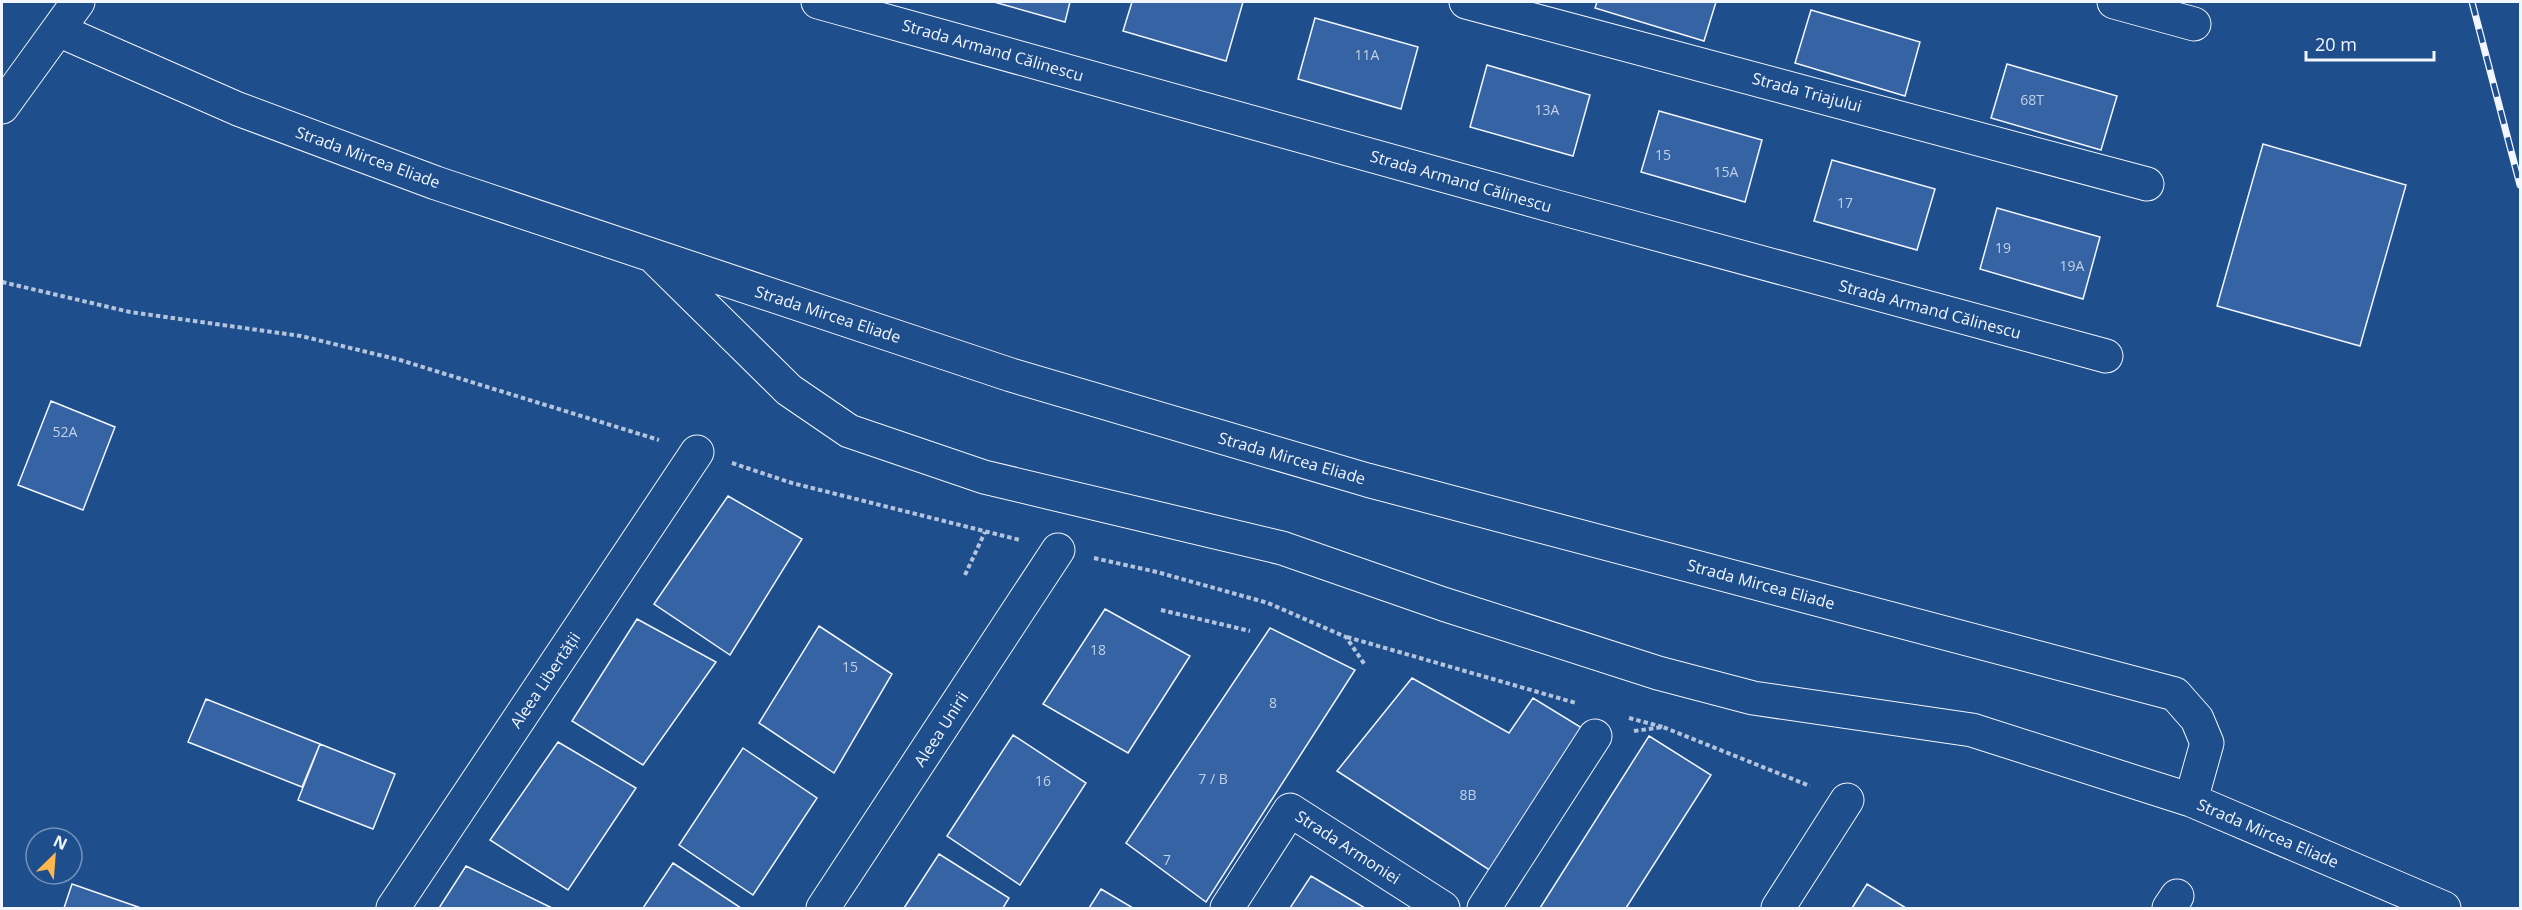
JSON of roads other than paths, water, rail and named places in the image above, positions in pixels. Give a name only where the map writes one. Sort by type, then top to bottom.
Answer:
[{"type":"street","points":[[2,107],[78,2]]},
{"type":"street","name":"Strada Armand Călinescu","points":[[818,2],[1557,207],[2106,356]]},
{"type":"street","name":"Strada Triajului","points":[[1466,2],[2147,184]]},
{"type":"street","points":[[2114,2],[2194,24]]},
{"type":"street","name":"Strada Mircea Eliade","points":[[58,30],[238,109],[436,183],[1011,375],[1367,480],[2175,694],[2197,719],[2206,743],[2191,800],[2444,909]]},
{"type":"street","points":[[650,254],[789,390],[849,431],[984,477],[1282,548],[1455,608],[1658,673],[1753,698],[1972,730],[2191,800]]},
{"type":"street","name":"Aleea Libertății","points":[[393,909],[697,452]]},
{"type":"street","name":"Aleea Unirii","points":[[823,909],[1058,550]]},
{"type":"street","points":[[1484,909],[1595,736]]},
{"type":"street","points":[[1778,909],[1847,800]]},
{"type":"street","name":"Strada Armoniei","points":[[1227,909],[1290,810],[1443,909]]},
{"type":"railway","points":[[2472,2],[2520,185]]}]
